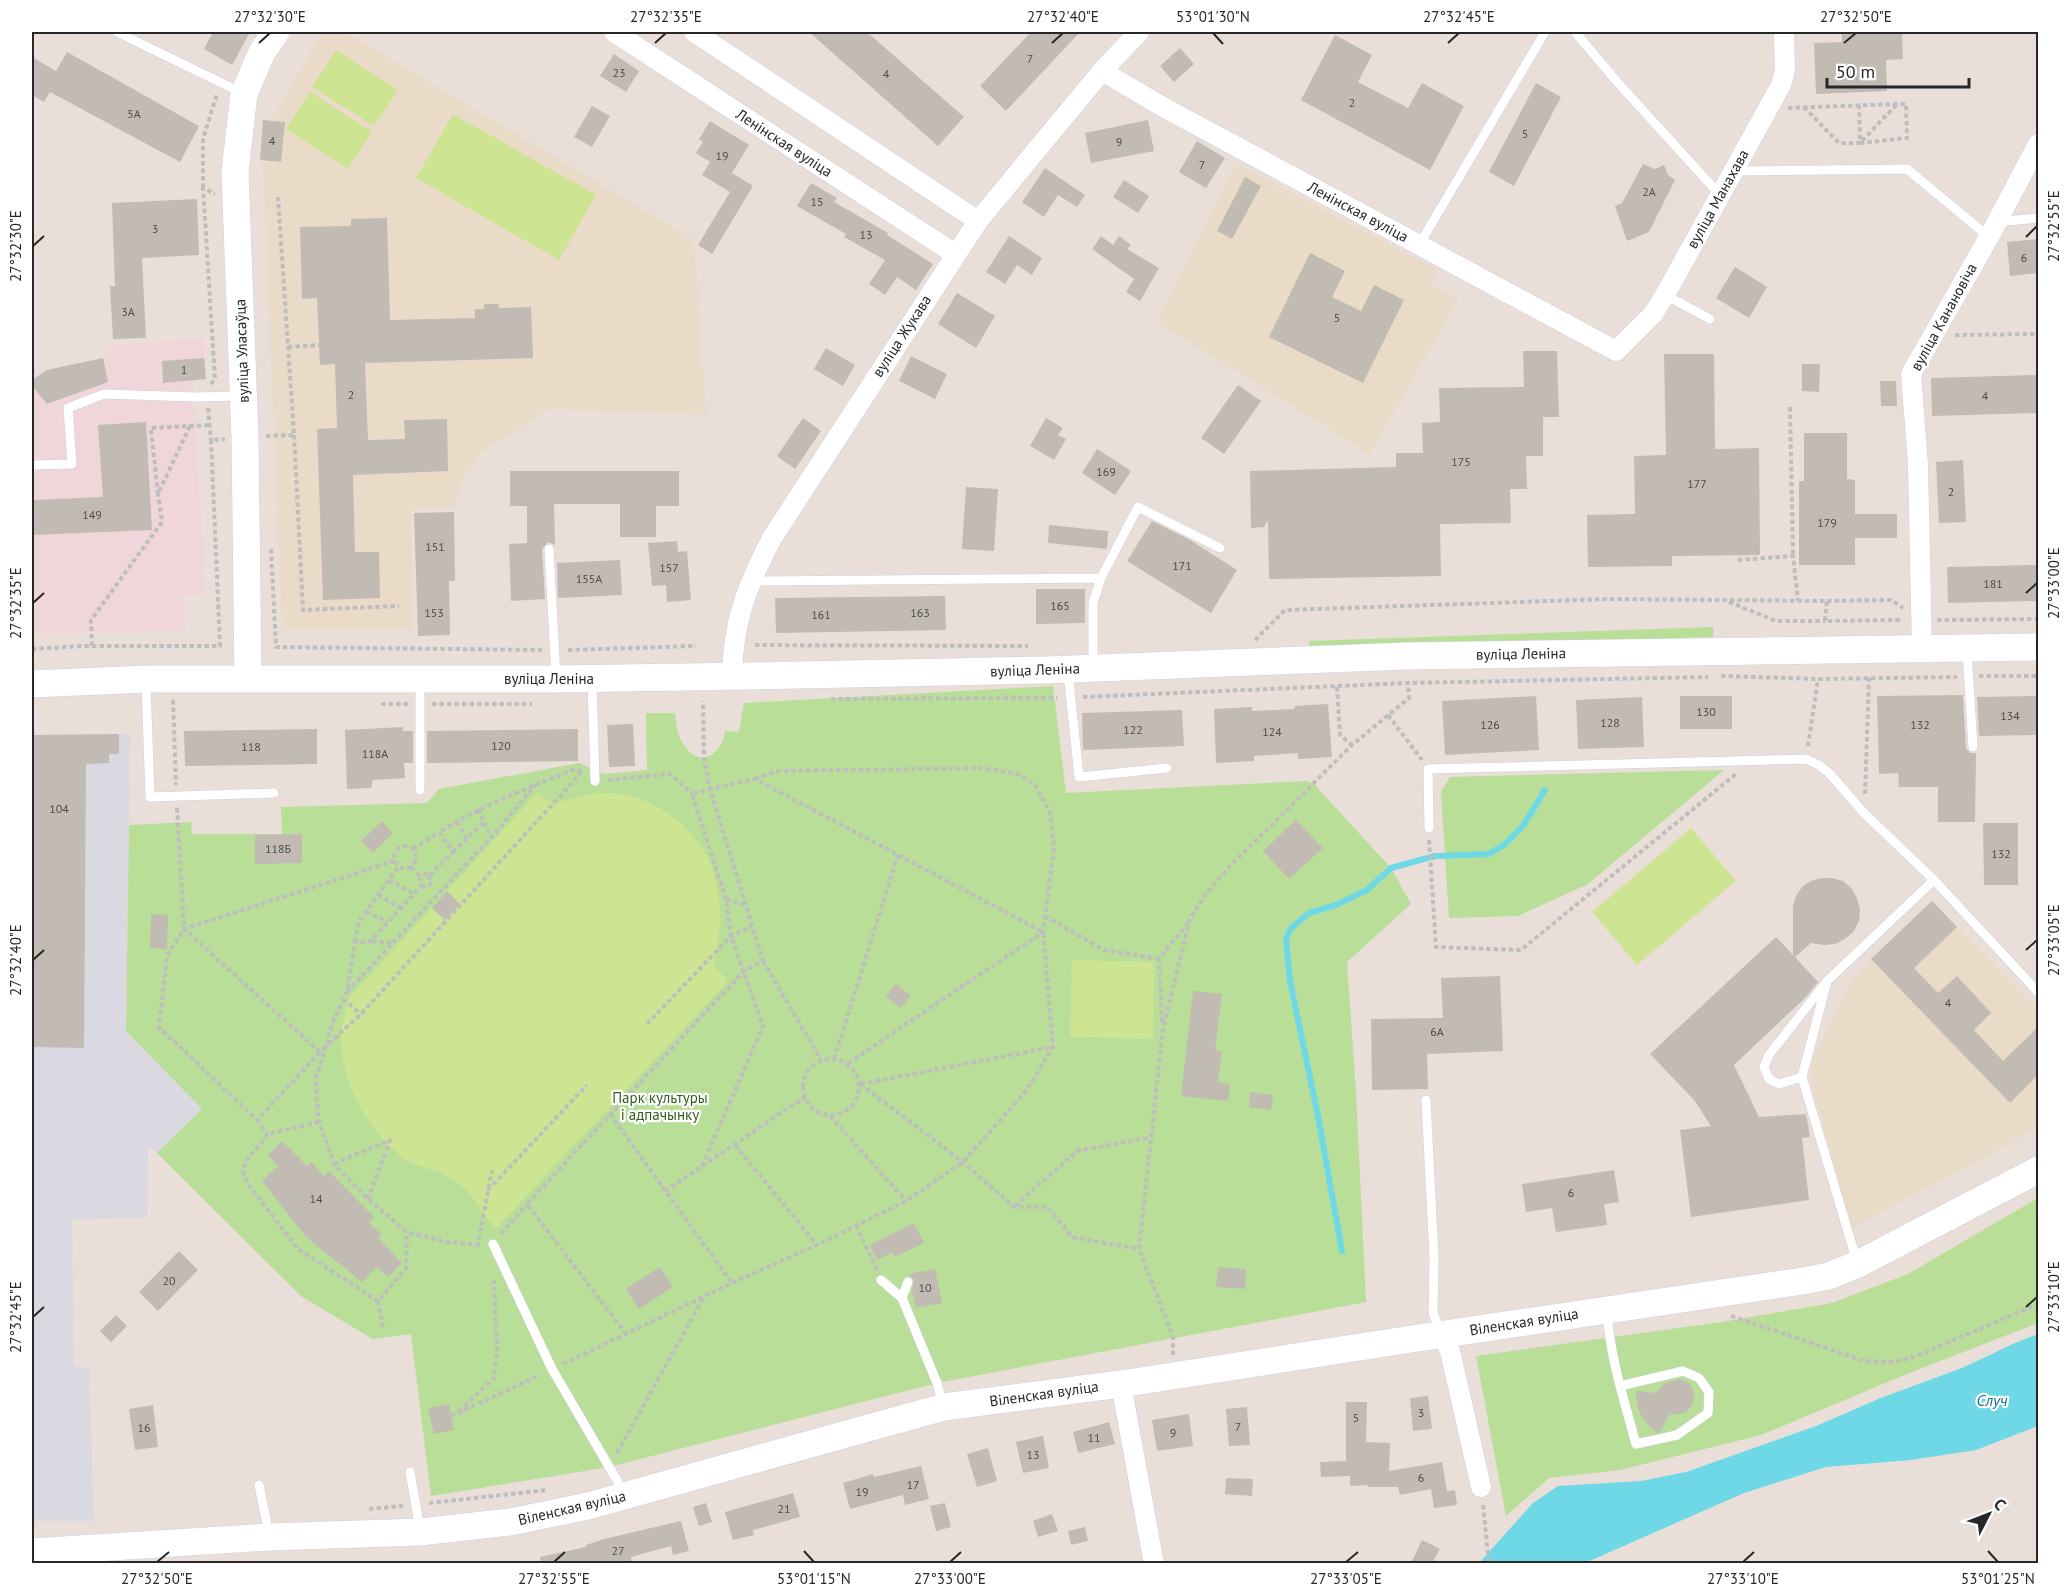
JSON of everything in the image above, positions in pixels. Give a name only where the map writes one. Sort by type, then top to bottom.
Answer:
[{"type":"main road","name":"вуліца Уласаўца","points":[[248,678],[245,437],[234,89],[276,32]]},
{"type":"main road","name":"вуліца Леніна","points":[[32,684],[146,679],[248,678],[592,679],[1081,669],[1407,656],[2038,647]]},
{"type":"main road","name":"Віленская вуліца","points":[[32,1552],[269,1537],[420,1532],[510,1522],[626,1496],[944,1407],[1121,1384],[1803,1281],[1829,1276],[1857,1264],[2038,1170]]},
{"type":"street","name":"Ленінская вуліца","points":[[614,32],[955,254]]},
{"type":"street","points":[[694,32],[978,221]]},
{"type":"street","name":"вуліца Жукава","points":[[732,676],[732,645],[750,581],[772,538],[978,221],[1102,71],[1139,32]]},
{"type":"street","name":"вуліца Манахава","points":[[1616,351],[1653,314],[1665,295],[1781,85],[1785,70],[1784,32]]},
{"type":"street","name":"Ленінская вуліца","points":[[1102,71],[1163,107],[1616,351]]},
{"type":"street","name":"вуліца Канановіча","points":[[1922,650],[1917,464],[1911,374],[1993,230],[2038,144]]},
{"type":"street","points":[[1442,1334],[1450,1351],[1480,1487]]},
{"type":"street","points":[[1121,1384],[1154,1563]]},
{"type":"lane","points":[[117,32],[234,89]]},
{"type":"lane","points":[[1419,245],[1545,32]]},
{"type":"lane","points":[[1575,32],[1720,195]]},
{"type":"lane","points":[[1733,171],[1907,169],[1993,230],[2038,218]]},
{"type":"lane","points":[[1665,295],[1710,319]]},
{"type":"lane","points":[[32,465],[72,464],[68,408],[104,394],[243,396]]},
{"type":"lane","points":[[1167,768],[1079,777],[1081,669],[1091,630],[1093,603],[1101,578],[1138,507],[1220,548]]},
{"type":"lane","points":[[549,549],[556,679]]},
{"type":"lane","points":[[750,581],[1101,578]]},
{"type":"lane","points":[[1967,649],[1973,747]]},
{"type":"lane","points":[[146,679],[150,797],[274,792]]},
{"type":"lane","points":[[420,679],[420,790]]},
{"type":"lane","points":[[592,679],[595,781]]},
{"type":"lane","points":[[1429,828],[1428,769],[1806,759],[1819,765],[1830,774],[1864,813],[1934,880],[2038,992]]},
{"type":"lane","points":[[1802,1077],[1779,1084],[1769,1079],[1764,1066],[1769,1055],[1827,981],[1934,880]]},
{"type":"lane","points":[[1827,981],[1802,1077],[1857,1264]]},
{"type":"lane","points":[[1426,1101],[1434,1257],[1433,1313],[1442,1334]]},
{"type":"lane","points":[[493,1244],[552,1369],[626,1496]]},
{"type":"lane","points":[[880,1280],[902,1298],[937,1383],[944,1407]]},
{"type":"lane","points":[[902,1298],[908,1282]]},
{"type":"lane","points":[[1607,1309],[1608,1330],[1620,1386],[1636,1444],[1677,1435],[1708,1413],[1709,1392],[1699,1378],[1683,1371],[1620,1386]]},
{"type":"lane","points":[[410,1472],[420,1532]]},
{"type":"lane","points":[[259,1485],[269,1537]]},
{"type":"path","points":[[203,188],[203,139],[215,97],[234,89]]},
{"type":"path","points":[[1770,104],[1779,108],[1804,107],[1860,105],[1906,104],[1907,138],[1839,143],[1804,107]]},
{"type":"path","points":[[1860,143],[1897,104]]},
{"type":"path","points":[[1860,105],[1860,143]]},
{"type":"path","points":[[278,197],[303,610],[399,606]]},
{"type":"path","points":[[1935,335],[2038,334]]},
{"type":"path","points":[[288,347],[319,345]]},
{"type":"path","points":[[1790,407],[1793,556],[1798,601]]},
{"type":"path","points":[[92,646],[91,620],[162,522],[151,429],[210,425]]},
{"type":"path","points":[[158,494],[190,426]]},
{"type":"path","points":[[32,648],[220,646],[211,440],[294,435]]},
{"type":"path","points":[[271,542],[276,647],[554,650],[696,646]]},
{"type":"path","points":[[1738,560],[1793,556]]},
{"type":"path","points":[[1249,646],[1285,610],[1609,599],[1890,600],[1922,620]]},
{"type":"path","points":[[1725,601],[1776,621],[2038,619]]},
{"type":"path","points":[[1825,621],[1827,601]]},
{"type":"path","points":[[756,645],[1034,646]]},
{"type":"path","points":[[1864,813],[1869,678]]},
{"type":"path","points":[[1806,759],[1818,679]]},
{"type":"path","points":[[1163,1028],[1159,959],[1206,894],[1229,867],[1352,745],[1409,698],[1408,683]]},
{"type":"path","points":[[1337,687],[1340,735],[1352,745]]},
{"type":"path","points":[[173,700],[184,929],[167,956],[159,1027],[257,1120],[267,1134]]},
{"type":"path","points":[[703,701],[704,758],[710,789],[763,961],[821,1060]]},
{"type":"path","points":[[1388,715],[1428,769]]},
{"type":"path","points":[[1429,828],[1436,947],[1521,950],[1755,759]]},
{"type":"path","points":[[451,1416],[906,1201],[963,1162],[1026,1091],[1053,1047],[1043,932],[1054,849],[1050,812],[1035,786],[1019,774],[983,768],[777,771],[755,779],[692,794]]},
{"type":"path","points":[[413,849],[478,809],[576,769],[595,781],[670,774],[692,794],[726,899],[731,936],[763,1026],[702,1166]]},
{"type":"path","points":[[257,1120],[320,1052],[361,1014],[582,773]]},
{"type":"path","points":[[755,779],[1043,932]]},
{"type":"path","points":[[346,992],[437,892],[491,837],[536,784]]},
{"type":"path","points":[[478,809],[491,837]]},
{"type":"path","points":[[457,822],[467,838]]},
{"type":"path","points":[[429,876],[484,822]]},
{"type":"path","points":[[439,832],[453,852]]},
{"type":"path","points":[[406,846],[413,849],[416,860],[411,867],[399,866],[394,861],[394,853],[399,847],[406,846]]},
{"type":"path","points":[[834,1059],[898,855]]},
{"type":"path","points":[[184,929],[394,861]]},
{"type":"path","points":[[399,866],[359,921],[346,992],[332,1024],[316,1078],[319,1122],[334,1164],[368,1199],[407,1232],[446,1242],[493,1244],[527,1204],[744,971],[763,961]]},
{"type":"path","points":[[411,867],[421,877],[422,885]]},
{"type":"path","points":[[421,877],[425,874],[429,876]]},
{"type":"path","points":[[429,876],[430,885],[437,892]]},
{"type":"path","points":[[389,880],[414,894]]},
{"type":"path","points":[[422,885],[425,887],[430,885]]},
{"type":"path","points":[[371,941],[422,885]]},
{"type":"path","points":[[378,896],[401,908]]},
{"type":"path","points":[[726,899],[745,905]]},
{"type":"path","points":[[366,912],[388,922]]},
{"type":"path","points":[[1045,916],[1104,950],[1159,959]]},
{"type":"path","points":[[1173,1357],[1173,1337],[1139,1249],[1163,1028],[1190,919]]},
{"type":"path","points":[[647,1024],[731,936],[752,927]]},
{"type":"path","points":[[184,929],[320,1052]]},
{"type":"path","points":[[847,1064],[1043,932]]},
{"type":"path","points":[[355,942],[391,943]]},
{"type":"path","points":[[343,999],[361,1014]]},
{"type":"path","points":[[860,1084],[1053,1047]]},
{"type":"path","points":[[906,1201],[830,1116],[814,1110],[805,1097],[804,1079],[814,1065],[821,1060],[834,1059],[847,1064],[853,1069],[860,1084],[963,1162],[1014,1206],[1048,1207],[1071,1237],[1139,1249]]},
{"type":"path","points":[[830,1116],[846,1112],[852,1107],[857,1100],[860,1084]]},
{"type":"path","points":[[488,1190],[587,1085]]},
{"type":"path","points":[[665,1191],[805,1097]]},
{"type":"path","points":[[610,1114],[732,1283]]},
{"type":"path","points":[[319,1122],[267,1134],[245,1162],[243,1172],[248,1184],[298,1249],[378,1301],[382,1327]]},
{"type":"path","points":[[1014,1206],[1077,1151],[1152,1137]]},
{"type":"path","points":[[334,1164],[390,1140],[368,1199]]},
{"type":"path","points":[[735,1145],[817,1245]]},
{"type":"path","points":[[478,1245],[492,1170]]},
{"type":"path","points":[[527,1204],[626,1334]]},
{"type":"path","points":[[856,1225],[880,1280]]},
{"type":"path","points":[[378,1301],[406,1268],[407,1232]]},
{"type":"path","points":[[457,1413],[494,1378],[497,1350],[494,1279]]},
{"type":"path","points":[[609,1467],[704,1297]]},
{"type":"path","points":[[1725,1314],[1864,1361],[1892,1362],[1914,1357],[2038,1304]]},
{"type":"path","points":[[1480,1487],[1489,1563]]},
{"type":"shaded area","points":[[322,32],[346,32],[694,240],[706,415],[550,409],[482,452],[465,476],[453,507],[410,510],[414,630],[282,630],[263,161],[281,162],[284,122],[271,120]]},
{"type":"shaded area","points":[[1236,164],[1438,270],[1431,284],[1458,300],[1370,454],[1157,322]]},
{"type":"shaded area","points":[[204,338],[206,379],[193,380],[205,595],[183,595],[185,630],[32,633],[32,380],[47,370],[103,358],[111,346]]},
{"type":"shaded area","points":[[130,734],[126,1031],[202,1109],[157,1153],[148,1145],[147,1218],[72,1219],[74,1366],[89,1369],[94,1521],[32,1521],[32,735]]},
{"type":"shaded area","points":[[1932,901],[2038,1009],[2038,1128],[1852,1228],[1810,1078],[1813,1059],[1852,980]]},
{"type":"green space","points":[[336,50],[398,90],[374,126],[312,87]]},
{"type":"green space","points":[[310,92],[372,132],[348,169],[286,129]]},
{"type":"green space","points":[[453,114],[596,195],[559,260],[416,178]]},
{"type":"green space","points":[[1713,627],[1713,637],[1309,648],[1309,641]]},
{"type":"green space","name":"Парк культуры і адпачынку","points":[[1053,686],[1066,793],[1307,781],[1314,784],[1391,868],[1411,904],[1347,962],[1366,1302],[937,1383],[609,1467],[431,1496],[411,1334],[373,1339],[302,1297],[157,1153],[202,1109],[126,1031],[129,825],[191,822],[192,834],[282,834],[281,807],[427,803],[439,789],[579,763],[604,774],[647,770],[646,713],[675,713],[678,733],[684,745],[696,756],[703,757],[715,752],[725,731],[739,732],[744,703]]},
{"type":"green space","points":[[1724,770],[1588,884],[1518,916],[1449,918],[1441,792],[1450,777]]},
{"type":"green space","points":[[538,792],[552,804],[591,794],[621,794],[653,805],[681,823],[693,835],[714,874],[720,919],[714,966],[728,981],[495,1229],[460,1185],[443,1174],[407,1160],[381,1138],[360,1107],[352,1090],[342,1055],[341,1033],[349,998]]},
{"type":"green space","points":[[1691,828],[1736,881],[1637,965],[1592,912]]},
{"type":"green space","points":[[1072,960],[1154,962],[1153,1039],[1070,1037]]},
{"type":"green space","points":[[2038,1198],[2038,1323],[1902,1376],[1761,1435],[1620,1470],[1549,1478],[1506,1516],[1476,1356],[1722,1322],[1832,1303],[1908,1274]]},
{"type":"water","name":"Случ","points":[[2038,1334],[2038,1426],[1976,1450],[1911,1460],[1826,1467],[1744,1493],[1585,1563],[1479,1563],[1533,1503],[1558,1486],[1641,1481],[1686,1472],[1816,1426],[1883,1397],[1962,1368]]},
{"type":"building","points":[[213,32],[250,32],[232,65],[204,49]]},
{"type":"building","points":[[809,32],[867,32],[964,117],[938,146]]},
{"type":"building","points":[[1031,32],[1080,32],[1006,111],[980,86]]},
{"type":"building","points":[[1842,32],[1902,32],[1903,59],[1886,60],[1887,91],[1816,94],[1814,43],[1842,42]]},
{"type":"building","points":[[1335,35],[1372,55],[1358,82],[1408,108],[1422,83],[1464,106],[1430,170],[1301,100]]},
{"type":"building","points":[[1180,48],[1194,64],[1174,82],[1160,66]]},
{"type":"building","points":[[67,52],[199,126],[180,162],[50,92],[44,102],[32,95],[32,57],[56,71]]},
{"type":"building","points":[[614,54],[639,71],[626,92],[600,76]]},
{"type":"building","points":[[1536,83],[1561,97],[1514,186],[1489,172]]},
{"type":"building","points":[[592,106],[610,116],[592,147],[574,137]]},
{"type":"building","points":[[263,120],[285,122],[281,162],[260,160]]},
{"type":"building","points":[[1148,120],[1154,151],[1091,163],[1085,133]]},
{"type":"building","points":[[710,121],[749,145],[732,173],[753,186],[712,254],[698,245],[730,192],[702,175],[710,162],[696,153],[703,142],[699,139]]},
{"type":"building","points":[[1197,141],[1225,158],[1206,188],[1179,172]]},
{"type":"building","points":[[1643,164],[1655,169],[1664,165],[1668,175],[1675,180],[1649,232],[1627,241],[1615,206],[1622,203]]},
{"type":"building","points":[[1045,168],[1085,195],[1077,207],[1058,195],[1044,217],[1022,202]]},
{"type":"building","points":[[1245,177],[1261,186],[1232,239],[1217,231]]},
{"type":"building","points":[[1124,180],[1149,196],[1138,213],[1113,197]]},
{"type":"building","points":[[811,183],[837,198],[834,202],[888,233],[887,235],[933,264],[916,290],[897,277],[885,295],[869,284],[885,260],[844,237],[846,234],[797,206]]},
{"type":"building","points":[[197,199],[199,255],[142,258],[146,338],[113,339],[110,286],[115,286],[112,203]]},
{"type":"building","points":[[387,218],[390,320],[475,318],[475,309],[484,309],[484,304],[499,304],[499,308],[531,307],[533,358],[365,363],[368,440],[405,439],[404,420],[447,419],[448,471],[353,475],[355,552],[379,552],[380,598],[323,600],[317,429],[337,428],[335,364],[320,365],[317,298],[302,299],[300,227],[351,226],[351,219]]},
{"type":"building","points":[[1009,236],[1042,258],[1032,275],[1017,265],[1005,284],[986,272]]},
{"type":"building","points":[[1101,236],[1113,245],[1119,236],[1131,245],[1127,249],[1159,268],[1140,301],[1126,292],[1134,279],[1092,249]]},
{"type":"building","points":[[2038,239],[2038,273],[2010,276],[2007,242]]},
{"type":"building","points":[[1310,253],[1345,271],[1332,297],[1361,311],[1374,285],[1404,300],[1363,383],[1269,337]]},
{"type":"building","points":[[1735,267],[1767,287],[1749,318],[1716,298]]},
{"type":"building","points":[[957,293],[995,316],[976,348],[938,324]]},
{"type":"building","points":[[826,348],[855,365],[843,386],[814,369]]},
{"type":"building","points":[[1523,351],[1557,351],[1559,417],[1543,417],[1543,456],[1526,456],[1527,489],[1510,489],[1511,523],[1440,524],[1441,576],[1269,579],[1268,520],[1264,527],[1251,528],[1250,471],[1396,467],[1396,453],[1423,453],[1422,423],[1440,422],[1439,388],[1524,387]]},
{"type":"building","points":[[1664,354],[1714,354],[1715,449],[1759,448],[1760,555],[1672,556],[1672,566],[1588,567],[1587,515],[1635,514],[1634,456],[1666,455]]},
{"type":"building","points":[[911,356],[947,374],[935,399],[899,381]]},
{"type":"building","points":[[103,358],[108,382],[47,404],[32,386],[32,380],[47,370]]},
{"type":"building","points":[[204,358],[206,379],[163,383],[162,361]]},
{"type":"building","points":[[1802,364],[1820,364],[1819,392],[1802,391]]},
{"type":"building","points":[[2038,375],[2038,413],[1932,416],[1931,378]]},
{"type":"building","points":[[1880,381],[1896,381],[1897,406],[1881,406]]},
{"type":"building","points":[[1238,385],[1261,401],[1224,454],[1201,438]]},
{"type":"building","points":[[803,418],[821,431],[795,469],[777,456]]},
{"type":"building","points":[[1046,418],[1063,428],[1058,435],[1066,439],[1054,460],[1030,446]]},
{"type":"building","points":[[146,422],[152,530],[32,535],[32,500],[103,497],[98,425]]},
{"type":"building","points":[[1804,433],[1847,433],[1847,479],[1855,480],[1855,514],[1897,514],[1897,538],[1855,538],[1855,565],[1799,565],[1799,481],[1804,481]]},
{"type":"building","points":[[1097,449],[1131,471],[1115,495],[1082,473]]},
{"type":"building","points":[[1963,460],[1966,522],[1939,523],[1936,462]]},
{"type":"building","points":[[510,471],[679,471],[679,506],[656,506],[656,537],[620,537],[620,504],[554,504],[555,545],[548,542],[542,549],[545,599],[511,601],[509,544],[527,543],[527,506],[510,506]]},
{"type":"building","points":[[966,487],[998,489],[994,551],[962,549]]},
{"type":"building","points":[[454,512],[455,581],[449,581],[450,635],[418,636],[414,513]]},
{"type":"building","points":[[1152,521],[1190,540],[1237,570],[1211,613],[1127,561]]},
{"type":"building","points":[[1049,525],[1108,531],[1107,549],[1048,543]]},
{"type":"building","points":[[677,541],[678,552],[687,551],[691,600],[667,602],[666,585],[652,586],[648,543]]},
{"type":"building","points":[[620,560],[622,595],[558,598],[557,563]]},
{"type":"building","points":[[2038,565],[2038,601],[1948,603],[1947,567]]},
{"type":"building","points":[[1036,589],[1085,589],[1085,623],[1036,624]]},
{"type":"building","points":[[945,596],[946,630],[776,633],[775,598]]},
{"type":"building","points":[[1963,695],[1966,748],[1970,753],[1976,753],[1975,822],[1938,822],[1938,787],[1899,787],[1898,773],[1879,774],[1877,696]]},
{"type":"building","points":[[1536,696],[1539,750],[1445,755],[1442,701]]},
{"type":"building","points":[[1680,696],[1732,696],[1732,729],[1680,729]]},
{"type":"building","points":[[2038,696],[2038,735],[1979,736],[1977,697]]},
{"type":"building","points":[[1642,697],[1644,747],[1578,749],[1576,700]]},
{"type":"building","points":[[1328,704],[1332,757],[1298,759],[1298,753],[1254,756],[1254,761],[1216,763],[1214,709],[1252,707],[1252,711],[1295,709],[1294,706]]},
{"type":"building","points":[[1182,710],[1184,746],[1083,750],[1082,713]]},
{"type":"building","points":[[633,724],[635,766],[609,767],[607,725]]},
{"type":"building","points":[[403,727],[403,731],[413,731],[413,763],[404,763],[405,778],[373,780],[371,788],[347,789],[345,730]]},
{"type":"building","points":[[317,729],[317,764],[185,766],[184,731]]},
{"type":"building","points":[[578,729],[578,761],[427,763],[427,731]]},
{"type":"building","points":[[119,734],[119,754],[109,754],[109,763],[86,764],[84,1048],[32,1047],[32,735]]},
{"type":"building","points":[[1296,820],[1323,848],[1289,879],[1263,851]]},
{"type":"building","points":[[382,821],[393,833],[373,853],[361,841]]},
{"type":"building","points":[[1983,823],[2018,823],[2018,885],[1984,885]]},
{"type":"building","points":[[302,834],[302,863],[255,864],[255,835]]},
{"type":"building","points":[[1821,878],[1843,881],[1851,888],[1860,910],[1859,921],[1854,931],[1845,939],[1835,944],[1811,943],[1795,957],[1818,982],[1806,997],[1734,1065],[1759,1117],[1806,1114],[1810,1137],[1802,1138],[1809,1200],[1691,1217],[1680,1130],[1711,1126],[1695,1101],[1650,1054],[1776,937],[1793,955],[1793,906],[1796,896],[1802,887]]},
{"type":"building","points":[[447,891],[460,904],[445,920],[432,908]]},
{"type":"building","points":[[1932,901],[1957,927],[1914,968],[1938,993],[1957,976],[1991,1013],[1974,1030],[2003,1061],[2038,1027],[2038,1075],[2010,1103],[1871,959]]},
{"type":"building","points":[[151,914],[168,915],[167,949],[150,948]]},
{"type":"building","points":[[1500,976],[1503,1051],[1427,1054],[1428,1089],[1372,1090],[1371,1019],[1443,1018],[1441,978]]},
{"type":"building","points":[[896,984],[911,996],[901,1008],[886,996]]},
{"type":"building","points":[[1193,991],[1222,994],[1215,1050],[1222,1051],[1218,1082],[1230,1084],[1228,1101],[1181,1096]]},
{"type":"building","points":[[1250,1092],[1273,1095],[1271,1110],[1249,1107]]},
{"type":"building","points":[[282,1141],[307,1166],[311,1162],[324,1176],[329,1171],[374,1217],[369,1222],[382,1235],[378,1238],[402,1263],[388,1277],[377,1267],[362,1282],[306,1237],[262,1181],[278,1166],[268,1155]]},
{"type":"building","points":[[1614,1170],[1619,1202],[1604,1204],[1607,1225],[1556,1232],[1552,1208],[1526,1212],[1522,1184]]},
{"type":"building","points":[[914,1223],[924,1243],[895,1257],[893,1252],[877,1260],[870,1245]]},
{"type":"building","points":[[179,1251],[198,1270],[158,1311],[139,1292]]},
{"type":"building","points":[[660,1267],[673,1287],[639,1309],[626,1289]]},
{"type":"building","points":[[1218,1267],[1246,1269],[1245,1289],[1216,1287]]},
{"type":"building","points":[[935,1269],[942,1303],[916,1308],[912,1290],[914,1280],[909,1274]]},
{"type":"building","points":[[116,1315],[127,1326],[111,1342],[100,1331]]},
{"type":"building","points":[[1679,1379],[1691,1386],[1694,1392],[1693,1404],[1685,1413],[1669,1415],[1660,1432],[1657,1433],[1641,1415],[1637,1405],[1636,1391],[1656,1393],[1665,1383]]},
{"type":"building","points":[[1428,1396],[1432,1429],[1413,1431],[1410,1398]]},
{"type":"building","points":[[1346,1402],[1367,1402],[1366,1442],[1390,1443],[1389,1471],[1442,1462],[1447,1491],[1455,1490],[1457,1505],[1434,1508],[1431,1489],[1400,1495],[1398,1487],[1350,1486],[1350,1476],[1321,1477],[1320,1462],[1346,1461]]},
{"type":"building","points":[[449,1404],[454,1430],[434,1434],[428,1408]]},
{"type":"building","points":[[153,1405],[158,1447],[135,1450],[129,1409]]},
{"type":"building","points":[[1247,1407],[1250,1445],[1229,1446],[1226,1409]]},
{"type":"building","points":[[1189,1414],[1193,1446],[1157,1451],[1152,1420]]},
{"type":"building","points":[[1109,1422],[1115,1444],[1078,1453],[1073,1432]]},
{"type":"building","points":[[1043,1436],[1049,1468],[1023,1473],[1016,1442]]},
{"type":"building","points":[[988,1448],[997,1481],[977,1487],[967,1454]]},
{"type":"building","points":[[921,1466],[929,1499],[905,1505],[903,1495],[850,1509],[843,1483],[873,1474],[874,1477]]},
{"type":"building","points":[[1226,1478],[1253,1479],[1252,1496],[1225,1494]]},
{"type":"building","points":[[793,1493],[800,1517],[753,1530],[754,1535],[733,1540],[725,1512]]},
{"type":"building","points":[[706,1503],[712,1522],[699,1526],[693,1507]]},
{"type":"building","points":[[945,1503],[951,1527],[936,1531],[930,1506]]},
{"type":"building","points":[[1052,1514],[1058,1531],[1038,1537],[1033,1521]]},
{"type":"building","points":[[681,1521],[689,1551],[673,1555],[671,1546],[631,1557],[632,1563],[541,1563],[540,1557]]},
{"type":"building","points":[[1085,1527],[1088,1541],[1071,1545],[1068,1531]]},
{"type":"building","points":[[1422,1540],[1440,1549],[1432,1563],[1411,1563]]},
{"type":"waterway","points":[[1342,1251],[1318,1116],[1290,981],[1286,940],[1290,929],[1309,913],[1336,905],[1367,890],[1391,868],[1435,856],[1489,854],[1505,844],[1523,826],[1545,790]]}]
